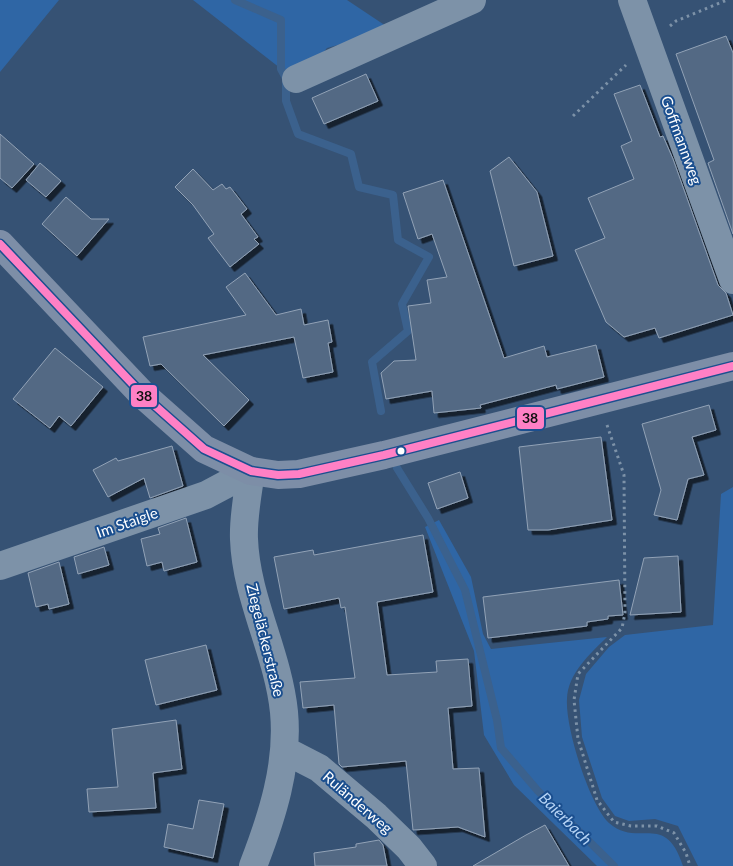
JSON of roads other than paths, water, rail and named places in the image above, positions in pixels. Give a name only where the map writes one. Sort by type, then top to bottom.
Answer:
[{"type":"main road","points":[[0,244],[143,395],[204,449],[251,471],[278,475],[299,474],[384,456],[733,366]]},
{"type":"street","points":[[296,79],[472,0]]},
{"type":"street","name":"Goffmannweg","points":[[632,0],[733,280]]},
{"type":"street","name":"Im Staigle","points":[[0,566],[206,495],[251,471]]},
{"type":"street","name":"Ziegeläckerstraße","points":[[251,471],[244,538],[249,573],[278,678],[284,712],[284,750],[277,797],[253,866]]},
{"type":"street","name":"Ruländerweg","points":[[284,750],[326,774],[409,848],[423,866]]},
{"type":"waterway","name":"Baierbach","points":[[235,0],[281,20],[281,69],[286,78],[286,101],[298,134],[351,154],[359,187],[393,195],[398,240],[429,257],[402,304],[408,331],[372,362],[381,411]]},
{"type":"waterway","name":"Baierbach","points":[[397,468],[428,518],[465,590],[497,720],[501,748],[538,791],[614,866]]}]
